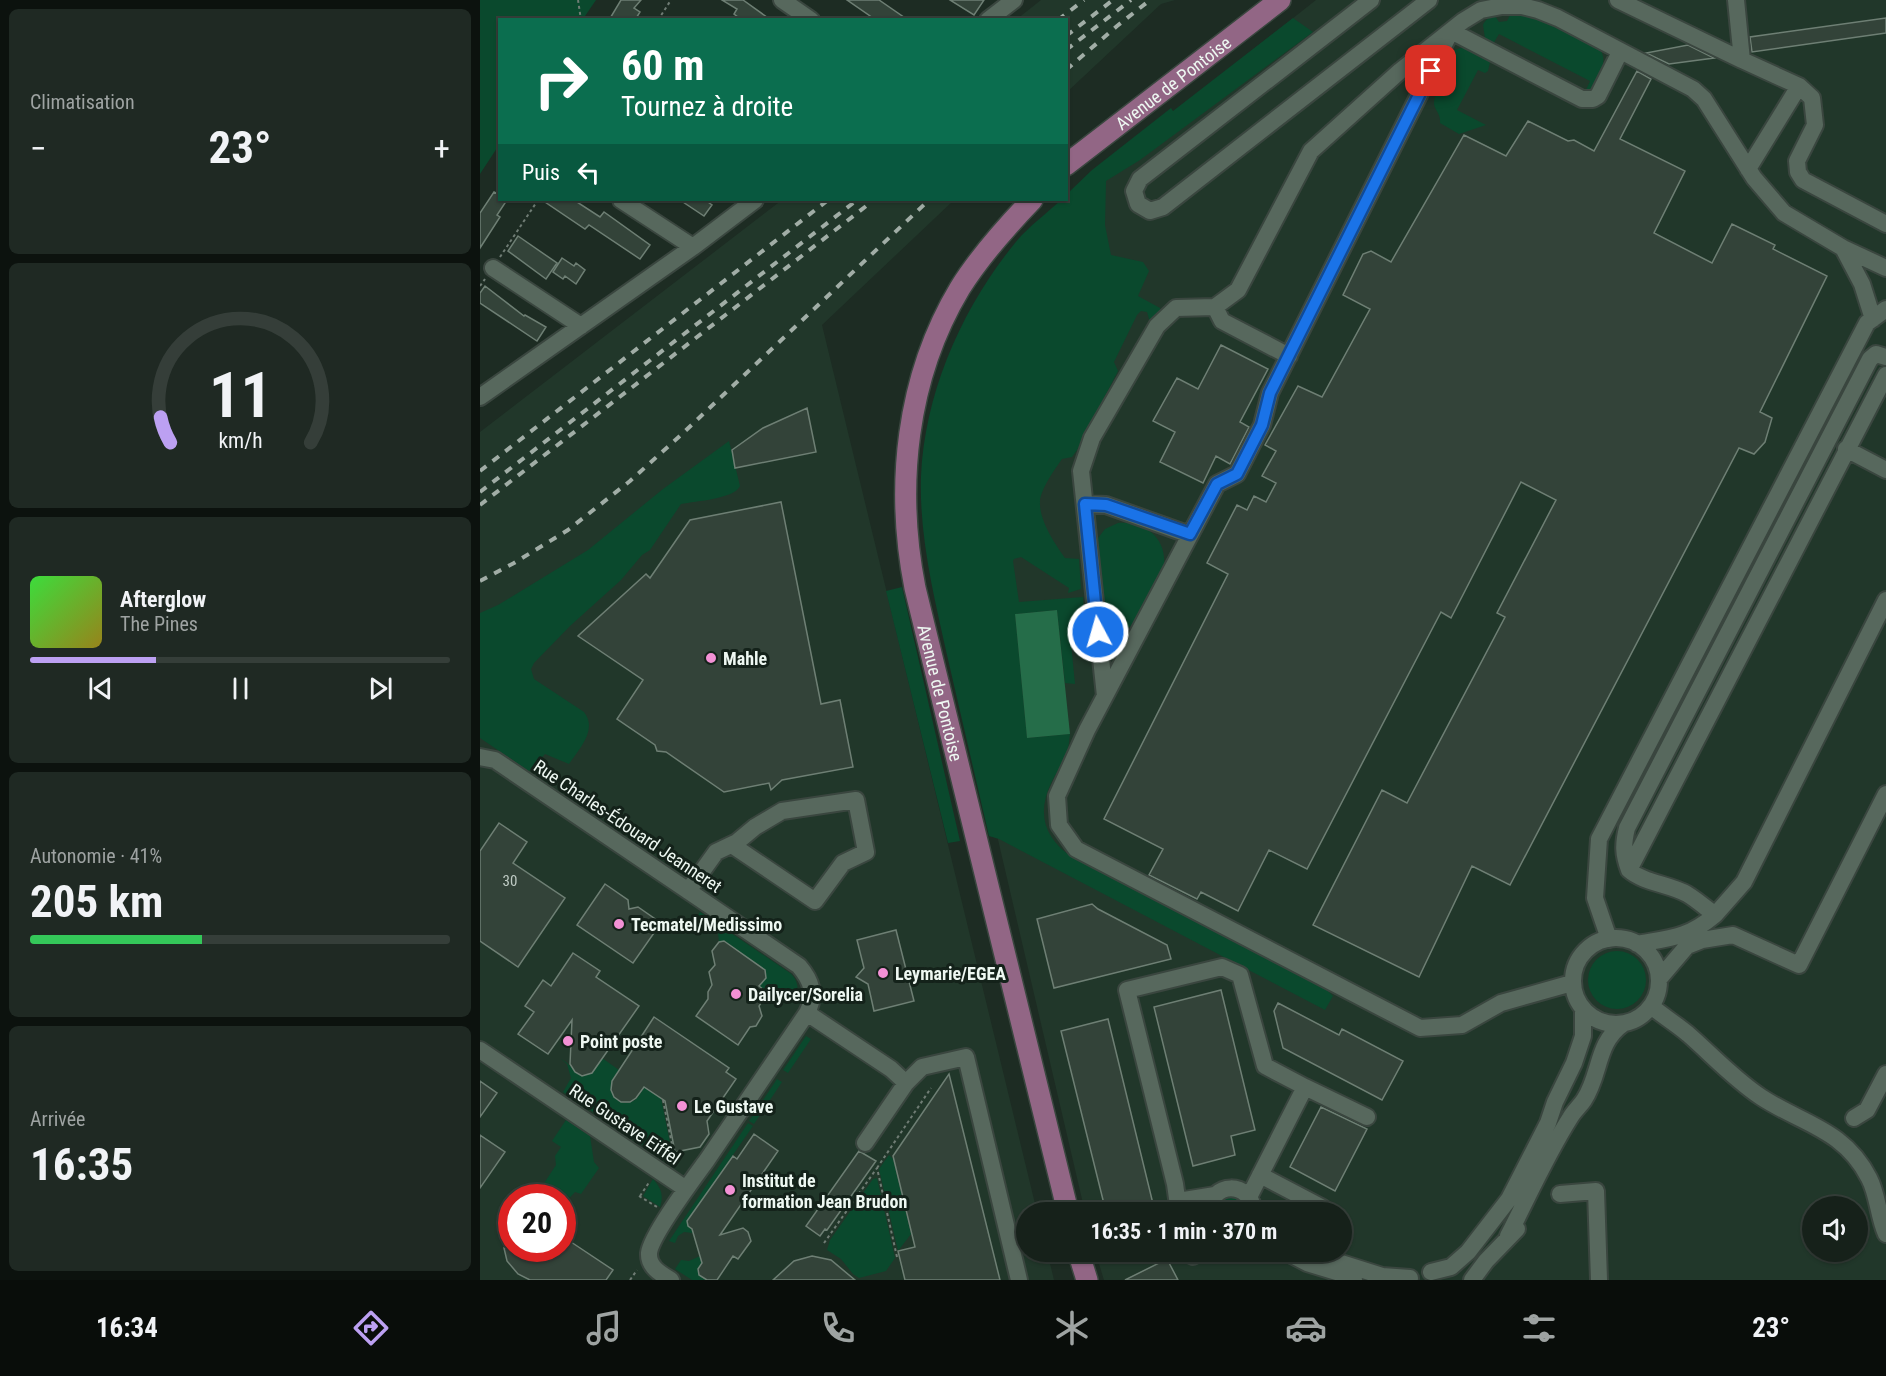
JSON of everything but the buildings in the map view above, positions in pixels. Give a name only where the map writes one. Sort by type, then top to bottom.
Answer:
[{"type":"main road","name":"Avenue de Pontoise","points":[[1068,163],[1280,0]]},
{"type":"main road","name":"Avenue de Pontoise","points":[[1031,201],[1005,228],[960,288],[927,361],[918,389],[909,434],[905,482],[907,542],[915,588],[1066,1202]]},
{"type":"main road","points":[[1081,1262],[1087,1280]]},
{"type":"street","points":[[782,0],[808,18]]},
{"type":"street","points":[[991,18],[1014,0]]},
{"type":"street","points":[[1371,0],[1140,179],[1134,191],[1138,204],[1150,211],[1163,207],[1429,0]]},
{"type":"street","points":[[1618,0],[1799,86],[1812,98],[1815,125],[1797,162],[1798,172],[1803,180],[1886,224]]},
{"type":"street","points":[[1736,0],[1742,60]]},
{"type":"street","points":[[1105,696],[1082,471],[1092,438],[1157,326],[1176,309],[1215,307],[1238,291],[1311,151],[1400,71],[1481,10],[1502,6],[1521,6],[1538,10],[1558,18],[1693,88],[1714,113],[1748,170],[1784,213],[1843,248],[1886,268]]},
{"type":"street","points":[[1451,31],[1582,99],[1593,99],[1598,96],[1620,52]]},
{"type":"street","points":[[1451,31],[1270,393],[1262,425],[1237,474],[1217,484],[1087,729],[1057,796],[1059,825],[1076,849],[1420,1028],[1462,1025],[1501,1003],[1572,983]]},
{"type":"street","points":[[1748,170],[1799,86]]},
{"type":"street","points":[[623,201],[693,247]]},
{"type":"street","points":[[480,397],[693,247],[754,201]]},
{"type":"street","points":[[1609,939],[1595,898],[1599,839],[1864,329],[1879,314],[1843,248]]},
{"type":"street","points":[[493,268],[581,326]]},
{"type":"street","points":[[1215,307],[1222,321],[1289,356]]},
{"type":"street","points":[[1715,915],[1687,894],[1637,877],[1629,870],[1624,857],[1623,844],[1627,828],[1870,359],[1876,354],[1885,356]]},
{"type":"street","points":[[1629,870],[1886,375]]},
{"type":"street","points":[[1846,449],[1886,470]]},
{"type":"street","points":[[1085,504],[1106,505],[1190,534]]},
{"type":"street","points":[[1637,944],[1683,936],[1701,927],[1715,915],[1744,882],[1886,600]]},
{"type":"street","name":"Rue Charles-Édouard Jeanneret","points":[[480,757],[495,760],[799,966],[806,974],[813,998],[807,1013],[686,1189]]},
{"type":"street","points":[[1659,979],[1687,946],[1702,940],[1733,935],[1799,965],[1886,794]]},
{"type":"street","points":[[688,891],[716,852],[732,845],[755,827],[782,811],[856,800],[866,852],[843,863],[815,901],[732,845]]},
{"type":"street","points":[[1472,1280],[1508,1236],[1571,1116],[1584,1100],[1607,1040],[1623,1024],[1643,1015],[1651,1006],[1657,993],[1659,979],[1656,965],[1648,952],[1637,944],[1623,939],[1609,939],[1586,950],[1578,959],[1572,983],[1576,998],[1583,1010],[1595,1020],[1607,1024],[1623,1024]]},
{"type":"street","points":[[1177,1202],[1127,990],[1222,967],[1240,975],[1265,1066],[1367,1117]]},
{"type":"street","points":[[1651,1006],[1688,1034],[1761,1097],[1828,1132],[1847,1148],[1870,1178],[1879,1220],[1886,1234]]},
{"type":"street","points":[[1338,1262],[1382,1276],[1408,1279],[1416,1274],[1451,1267],[1477,1242],[1493,1220],[1500,1195],[1540,1121],[1555,1102],[1581,1047],[1584,1027],[1583,1010]]},
{"type":"street","points":[[807,1013],[891,1069],[906,1083]]},
{"type":"street","name":"Rue Gustave Eiffel","points":[[480,1050],[686,1189],[652,1242],[650,1252],[650,1261],[654,1267],[671,1280]]},
{"type":"street","points":[[865,1143],[906,1083],[922,1067],[966,1057],[1019,1280]]},
{"type":"street","points":[[1854,1118],[1867,1110],[1886,1074]]},
{"type":"street","points":[[1253,1202],[1260,1175],[1305,1087]]},
{"type":"street","points":[[1260,1175],[1312,1202]]},
{"type":"street","points":[[1193,1202],[1229,1188],[1237,1189],[1250,1202]]},
{"type":"street","points":[[1560,1194],[1596,1191],[1599,1280]]},
{"type":"street","points":[[1211,1202],[1215,1195]]},
{"type":"street","points":[[1305,1262],[1343,1274],[1354,1280]]},
{"type":"street","points":[[1431,1272],[1451,1280]]},
{"type":"path","points":[[578,0],[581,18]]},
{"type":"path","points":[[659,18],[671,0]]},
{"type":"path","points":[[480,286],[537,201]]},
{"type":"path","points":[[824,1243],[932,1088]]},
{"type":"path","points":[[663,1100],[674,1154],[666,1166]]},
{"type":"path","points":[[878,1168],[897,1257]]},
{"type":"path","points":[[653,1177],[640,1196],[662,1210]]},
{"type":"path","points":[[630,1280],[639,1268]]},
{"type":"shaded area","points":[[480,0],[596,0],[584,18],[498,18],[498,147],[480,174]]},
{"type":"shaded area","points":[[1041,0],[1175,0],[1161,4],[1068,91],[1068,18],[1018,18]]},
{"type":"shaded area","points":[[1316,0],[1886,0],[1886,1280],[1104,1280],[1098,1262],[1352,1262],[1352,1202],[1083,1202],[971,724],[1091,177]]},
{"type":"shaded area","points":[[1511,13],[1558,27],[1601,51],[1603,66],[1591,90],[1585,92],[1590,81],[1499,34],[1493,44],[1485,38],[1483,25],[1486,20],[1495,16],[1499,22],[1507,21]]},
{"type":"shaded area","points":[[1293,18],[1313,32],[1140,160],[1106,181],[1105,225],[1111,255],[1143,262],[1149,271],[1138,296],[1160,308],[1161,313],[1150,322],[1147,312],[1141,311],[1137,315],[1114,362],[1118,371],[1077,450],[1072,457],[1062,459],[1042,492],[1040,509],[1048,532],[1065,558],[1079,559],[1081,589],[1068,593],[1069,588],[1021,557],[1013,561],[1019,602],[1083,597],[1085,629],[1081,645],[1076,640],[1071,643],[1075,684],[1065,683],[1057,610],[1015,614],[1027,738],[1070,734],[1066,756],[1052,781],[1044,804],[1044,815],[1049,834],[1063,850],[1073,858],[1327,990],[1333,996],[1325,1010],[999,839],[989,836],[947,655],[925,544],[921,476],[930,413],[950,352],[979,295],[996,268],[1031,226],[1060,201],[1068,201],[1068,193],[1092,170],[1171,108],[1173,111]]},
{"type":"shaded area","points":[[1464,47],[1490,62],[1488,71],[1485,73],[1478,70],[1457,110],[1486,125],[1459,134],[1440,123],[1440,117],[1434,104],[1436,92],[1434,84],[1451,51]]},
{"type":"shaded area","points":[[781,201],[953,201],[822,325],[1035,1202],[1016,1202],[1016,1262],[1050,1262],[1054,1280],[480,1280],[480,432]]},
{"type":"shaded area","points":[[729,441],[740,486],[723,497],[681,504],[650,550],[642,555],[621,580],[570,626],[534,663],[531,669],[534,679],[584,712],[588,719],[586,739],[569,764],[545,754],[529,771],[480,738],[480,613],[498,605],[588,550],[663,489]]},
{"type":"shaded area","points":[[1118,523],[1137,525],[1152,533],[1162,547],[1164,556],[1164,566],[1135,623],[1120,630],[1104,623],[1095,542],[1105,529]]},
{"type":"shaded area","points":[[902,587],[960,841],[948,843],[886,591]]},
{"type":"shaded area","points":[[1057,610],[1070,734],[1027,738],[1015,614]]},
{"type":"shaded area","points":[[700,912],[790,973],[797,986],[795,1001],[772,987],[768,993],[759,986],[766,978],[765,970],[757,963],[751,964],[750,959],[725,941],[719,942],[718,932],[696,919]]},
{"type":"shaded area","points":[[1611,951],[1623,951],[1638,959],[1646,974],[1646,986],[1638,1001],[1623,1009],[1611,1009],[1596,1001],[1588,986],[1588,974],[1596,959]]},
{"type":"shaded area","points":[[806,1036],[811,1039],[788,1073],[783,1070]]},
{"type":"shaded area","points":[[602,1058],[619,1070],[612,1082],[613,1092],[618,1100],[631,1102],[637,1098],[644,1087],[661,1098],[671,1148],[664,1159],[563,1092],[571,1078],[567,1064],[561,1059],[582,1076],[592,1073]]},
{"type":"shaded area","points":[[777,1079],[782,1082],[754,1124],[749,1121]]},
{"type":"shaded area","points":[[566,1120],[590,1136],[594,1162],[599,1168],[581,1194],[576,1192],[576,1184],[544,1184],[556,1165],[555,1156],[561,1147],[552,1141]]},
{"type":"shaded area","points":[[748,1123],[753,1126],[687,1221],[693,1233],[684,1232],[678,1236],[675,1243],[669,1241]]},
{"type":"shaded area","points":[[889,1155],[893,1159],[911,1234],[898,1251],[879,1169]]},
{"type":"shaded area","points":[[877,1178],[895,1258],[886,1271],[859,1278],[841,1259],[827,1250],[830,1240],[873,1179]]},
{"type":"shaded area","points":[[653,1179],[661,1192],[660,1207],[643,1196]]},
{"type":"shaded area","points":[[1227,1194],[1242,1198],[1243,1202],[1219,1202]]},
{"type":"shaded area","points":[[700,1256],[702,1263],[698,1269],[699,1274],[707,1280],[692,1280],[675,1269],[681,1260],[689,1261]]},
{"type":"railway","points":[[1061,18],[1084,0]]},
{"type":"railway","points":[[1068,34],[1113,0]]},
{"type":"railway","points":[[1068,48],[1131,0]]},
{"type":"railway","points":[[1068,68],[1150,0]]},
{"type":"railway","points":[[480,471],[827,201]]},
{"type":"railway","points":[[480,492],[856,201]]},
{"type":"railway","points":[[480,505],[873,201]]},
{"type":"railway","points":[[480,581],[568,530],[630,481],[928,201]]},
{"type":"place","name":"Mahle","points":[[711,658]]},
{"type":"place","name":"Tecmatel/Medissimo","points":[[619,924]]},
{"type":"place","name":"Leymarie/EGEA","points":[[883,973]]},
{"type":"place","name":"Dailycer/Sorelia","points":[[736,994]]},
{"type":"place","name":"Point poste","points":[[568,1041]]},
{"type":"place","name":"Le Gustave","points":[[682,1106]]},
{"type":"place","name":"Institut de formation Jean Brudon","points":[[730,1190]]},
{"type":"route","points":[[1098,632],[1085,504],[1106,505],[1190,534],[1217,484],[1237,474],[1262,425],[1270,393],[1431,71]]}]
